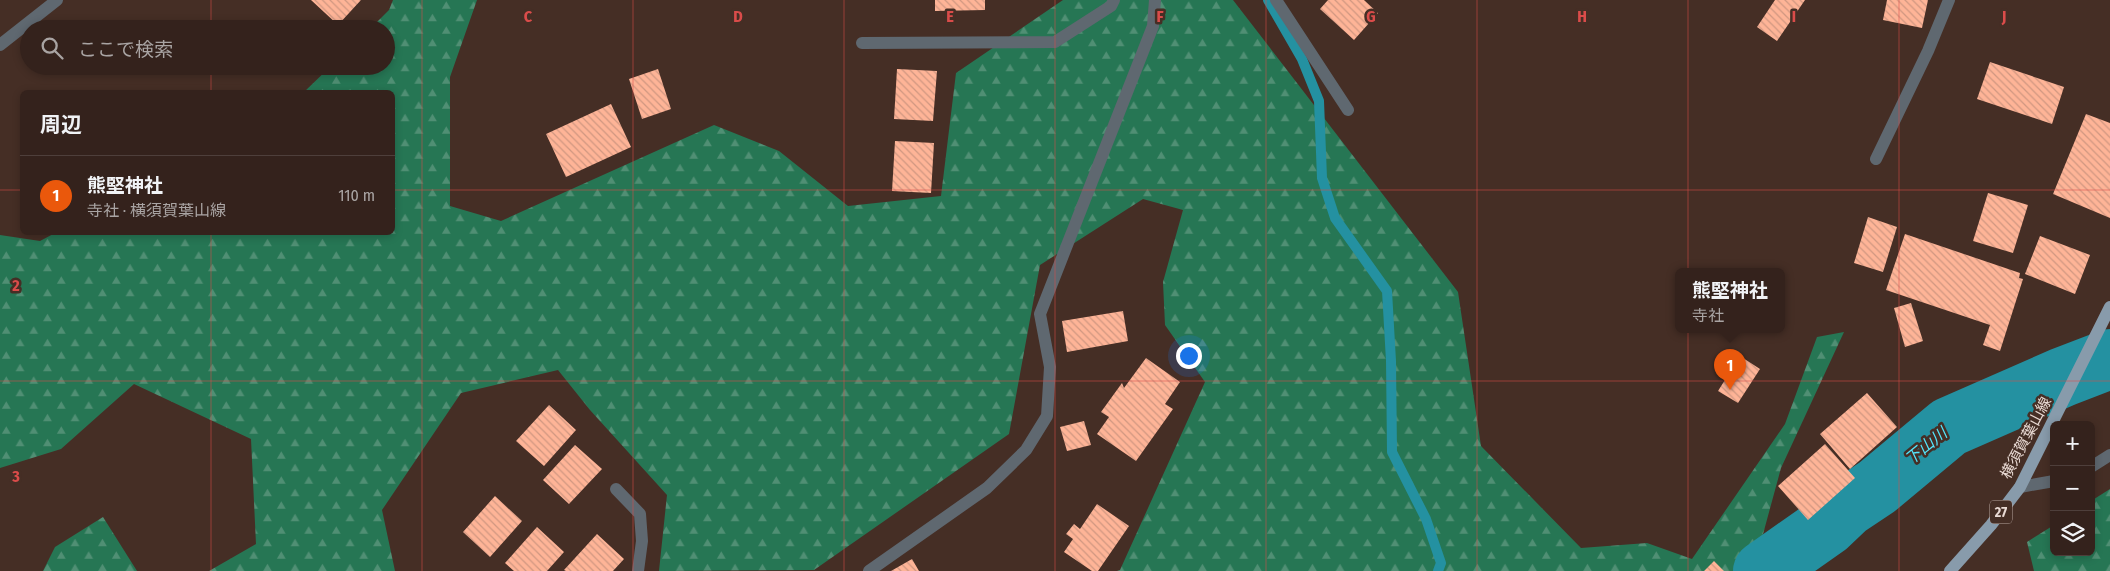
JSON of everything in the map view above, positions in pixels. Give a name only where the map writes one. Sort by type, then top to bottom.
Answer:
[{"type":"main road","name":"横須賀葉山線","points":[[1950,571],[1992,525],[2020,487],[2110,307]]},
{"type":"street","points":[[31,20],[56,0]]},
{"type":"street","points":[[862,43],[1055,42],[1111,6],[1114,0]]},
{"type":"street","points":[[869,571],[987,488],[1026,450],[1047,416],[1050,367],[1040,314],[1153,26],[1155,0]]},
{"type":"street","points":[[1276,0],[1348,110]]},
{"type":"street","points":[[1876,159],[1928,50],[1949,0]]},
{"type":"street","points":[[0,45],[20,29]]},
{"type":"street","points":[[2093,466],[2110,455]]},
{"type":"street","points":[[2020,487],[2050,482]]},
{"type":"street","points":[[616,489],[640,514],[642,541],[638,571]]},
{"type":"green space","points":[[393,0],[477,0],[450,77],[450,206],[501,221],[714,125],[779,151],[848,206],[941,196],[956,73],[1063,0],[1233,0],[1458,292],[1481,446],[1581,548],[1647,543],[1692,559],[1785,424],[1817,337],[1844,332],[1781,468],[1753,571],[1117,571],[1120,570],[1205,382],[1165,325],[1163,282],[1183,210],[1143,199],[1040,265],[1009,434],[814,570],[659,571],[667,495],[590,410],[558,370],[461,393],[382,510],[395,571],[209,571],[256,544],[251,439],[134,384],[61,449],[0,468],[0,235],[40,241],[51,235],[395,235],[395,90],[306,90],[322,75],[395,75],[395,20],[379,20],[389,10]]},
{"type":"green space","points":[[2110,489],[2110,571],[2034,571],[2027,542],[2050,528],[2050,556],[2095,556],[2095,498]]},
{"type":"green space","points":[[103,517],[137,571],[43,571],[55,547]]},
{"type":"building","points":[[311,0],[361,0],[343,20],[333,20]]},
{"type":"building","points":[[935,0],[985,0],[985,10],[935,11]]},
{"type":"building","points":[[1328,0],[1364,0],[1378,13],[1354,40],[1320,9]]},
{"type":"building","points":[[1775,0],[1805,0],[1777,41],[1757,27]]},
{"type":"building","points":[[1887,0],[1928,0],[1922,28],[1883,20]]},
{"type":"building","points":[[1990,62],[2064,87],[2052,124],[1977,99]]},
{"type":"building","points":[[658,69],[671,109],[642,119],[629,79]]},
{"type":"building","points":[[897,69],[937,71],[933,121],[894,119]]},
{"type":"building","points":[[611,104],[631,147],[566,177],[546,134]]},
{"type":"building","points":[[2086,114],[2110,123],[2110,218],[2053,194]]},
{"type":"building","points":[[895,141],[934,143],[931,193],[892,191]]},
{"type":"building","points":[[1988,193],[2028,205],[2013,253],[1973,241]]},
{"type":"building","points":[[1868,217],[1897,227],[1883,272],[1854,263]]},
{"type":"building","points":[[1905,234],[2020,273],[2019,278],[2023,279],[2000,351],[1983,345],[1990,325],[1886,290]]},
{"type":"building","points":[[2040,236],[2090,255],[2075,294],[2025,274]]},
{"type":"building","points":[[1911,303],[1923,341],[1905,347],[1894,308]]},
{"type":"building","points":[[1123,311],[1128,341],[1067,352],[1062,321]]},
{"type":"building","points":[[1740,356],[1760,369],[1738,403],[1718,391]]},
{"type":"building","points":[[1146,358],[1180,382],[1165,404],[1173,409],[1136,461],[1097,434],[1109,417],[1101,412],[1122,383],[1124,388]]},
{"type":"building","points":[[1867,393],[1897,427],[1850,469],[1820,434]]},
{"type":"building","points":[[549,405],[576,430],[544,466],[516,441]]},
{"type":"building","points":[[1084,421],[1091,445],[1067,451],[1060,427]]},
{"type":"building","points":[[1825,444],[1855,478],[1808,520],[1778,486]]},
{"type":"building","points":[[575,445],[602,469],[569,504],[543,480]]},
{"type":"building","points":[[495,496],[522,521],[490,557],[463,532]]},
{"type":"building","points":[[1097,504],[1129,526],[1098,571],[1092,571],[1064,552],[1073,539],[1066,534],[1074,524],[1080,529]]},
{"type":"building","points":[[537,527],[564,552],[547,571],[514,571],[505,563]]},
{"type":"building","points":[[597,534],[624,559],[613,571],[564,570]]},
{"type":"building","points":[[912,559],[919,571],[891,571]]},
{"type":"building","points":[[1714,561],[1724,571],[1704,571]]},
{"type":"waterway","points":[[1268,0],[1302,59],[1319,101],[1322,178],[1335,218],[1387,291],[1391,361],[1392,452],[1426,519],[1441,563],[1438,571]]},
{"type":"waterway","name":"下山川","points":[[1763,571],[1827,526],[1847,507],[1877,487],[1949,427],[2063,377],[2110,359]]},
{"type":"place","name":"熊堅神社","points":[[1730,390]]}]
